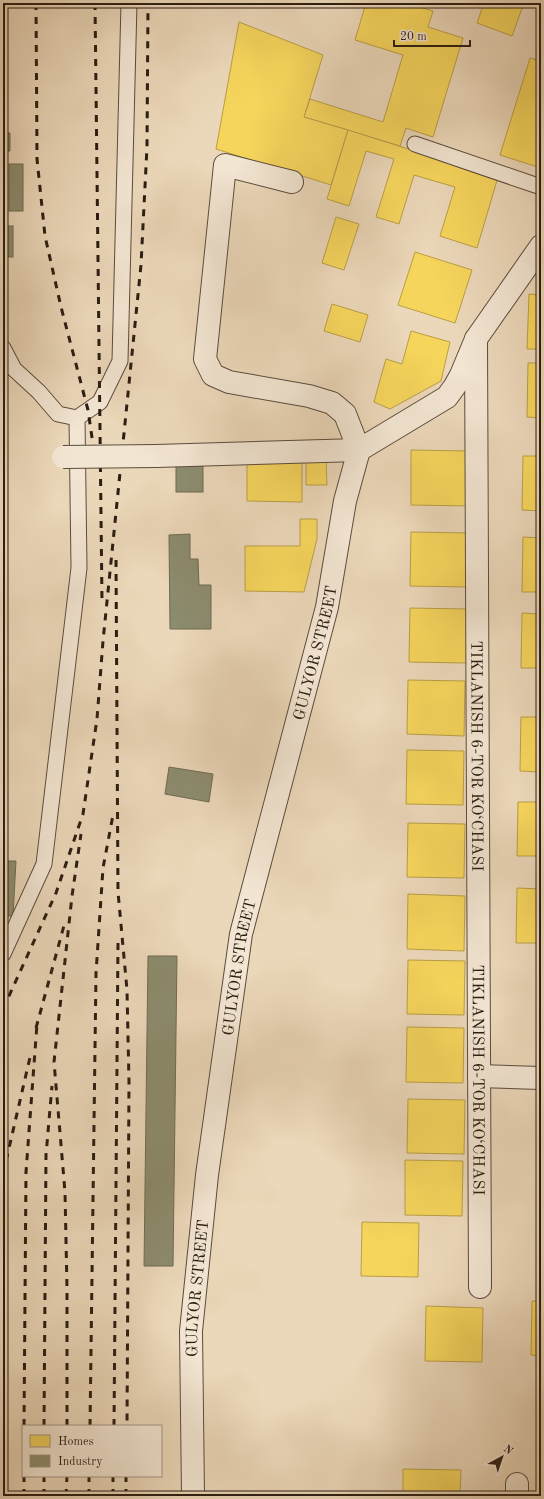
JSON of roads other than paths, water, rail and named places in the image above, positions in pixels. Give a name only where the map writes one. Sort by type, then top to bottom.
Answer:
[{"type":"street","points":[[292,182],[225,165],[204,359],[213,375],[229,382],[309,396],[332,403],[345,414],[359,450]]},
{"type":"street","points":[[63,457],[359,450],[447,397],[461,375],[476,339],[541,246]]},
{"type":"street","name":"TIKLANISH 6-TOR KO‘CHASI","points":[[476,339],[480,1288]]},
{"type":"street","name":"GULYOR STREET","points":[[193,1496],[191,1331],[207,1175],[241,934],[327,606],[345,501],[359,450]]},
{"type":"street","points":[[479,1076],[541,1078]]},
{"type":"lane","points":[[3,348],[14,369],[39,392],[58,414],[77,418],[100,402],[120,361],[129,3]]},
{"type":"lane","points":[[415,144],[541,187]]},
{"type":"lane","points":[[3,954],[44,864],[79,568],[77,418]]},
{"type":"railway","points":[[36,3],[37,159],[45,236],[61,307],[88,410],[96,465]]},
{"type":"railway","points":[[95,3],[102,601]]},
{"type":"railway","points":[[3,1009],[56,893],[83,814],[97,719],[103,641],[141,265],[147,147],[148,3]]},
{"type":"railway","points":[[116,560],[118,892],[127,990],[129,1082],[127,1425]]},
{"type":"railway","points":[[90,1425],[96,973],[103,868],[113,815]]},
{"type":"railway","points":[[67,1425],[65,1192],[54,1062],[72,896],[81,834]]},
{"type":"railway","points":[[36,1028],[65,922]]},
{"type":"railway","points":[[114,1425],[118,942]]},
{"type":"railway","points":[[24,1425],[26,1172],[37,1024]]},
{"type":"railway","points":[[3,1174],[31,1053]]},
{"type":"railway","points":[[44,1425],[46,1155],[52,1086]]},
{"type":"railway","points":[[24,1477],[24,1496]]},
{"type":"railway","points":[[44,1477],[44,1496]]},
{"type":"railway","points":[[66,1496],[67,1477]]},
{"type":"railway","points":[[89,1477],[89,1496]]},
{"type":"railway","points":[[113,1477],[113,1496]]},
{"type":"railway","points":[[126,1477],[126,1496]]}]
